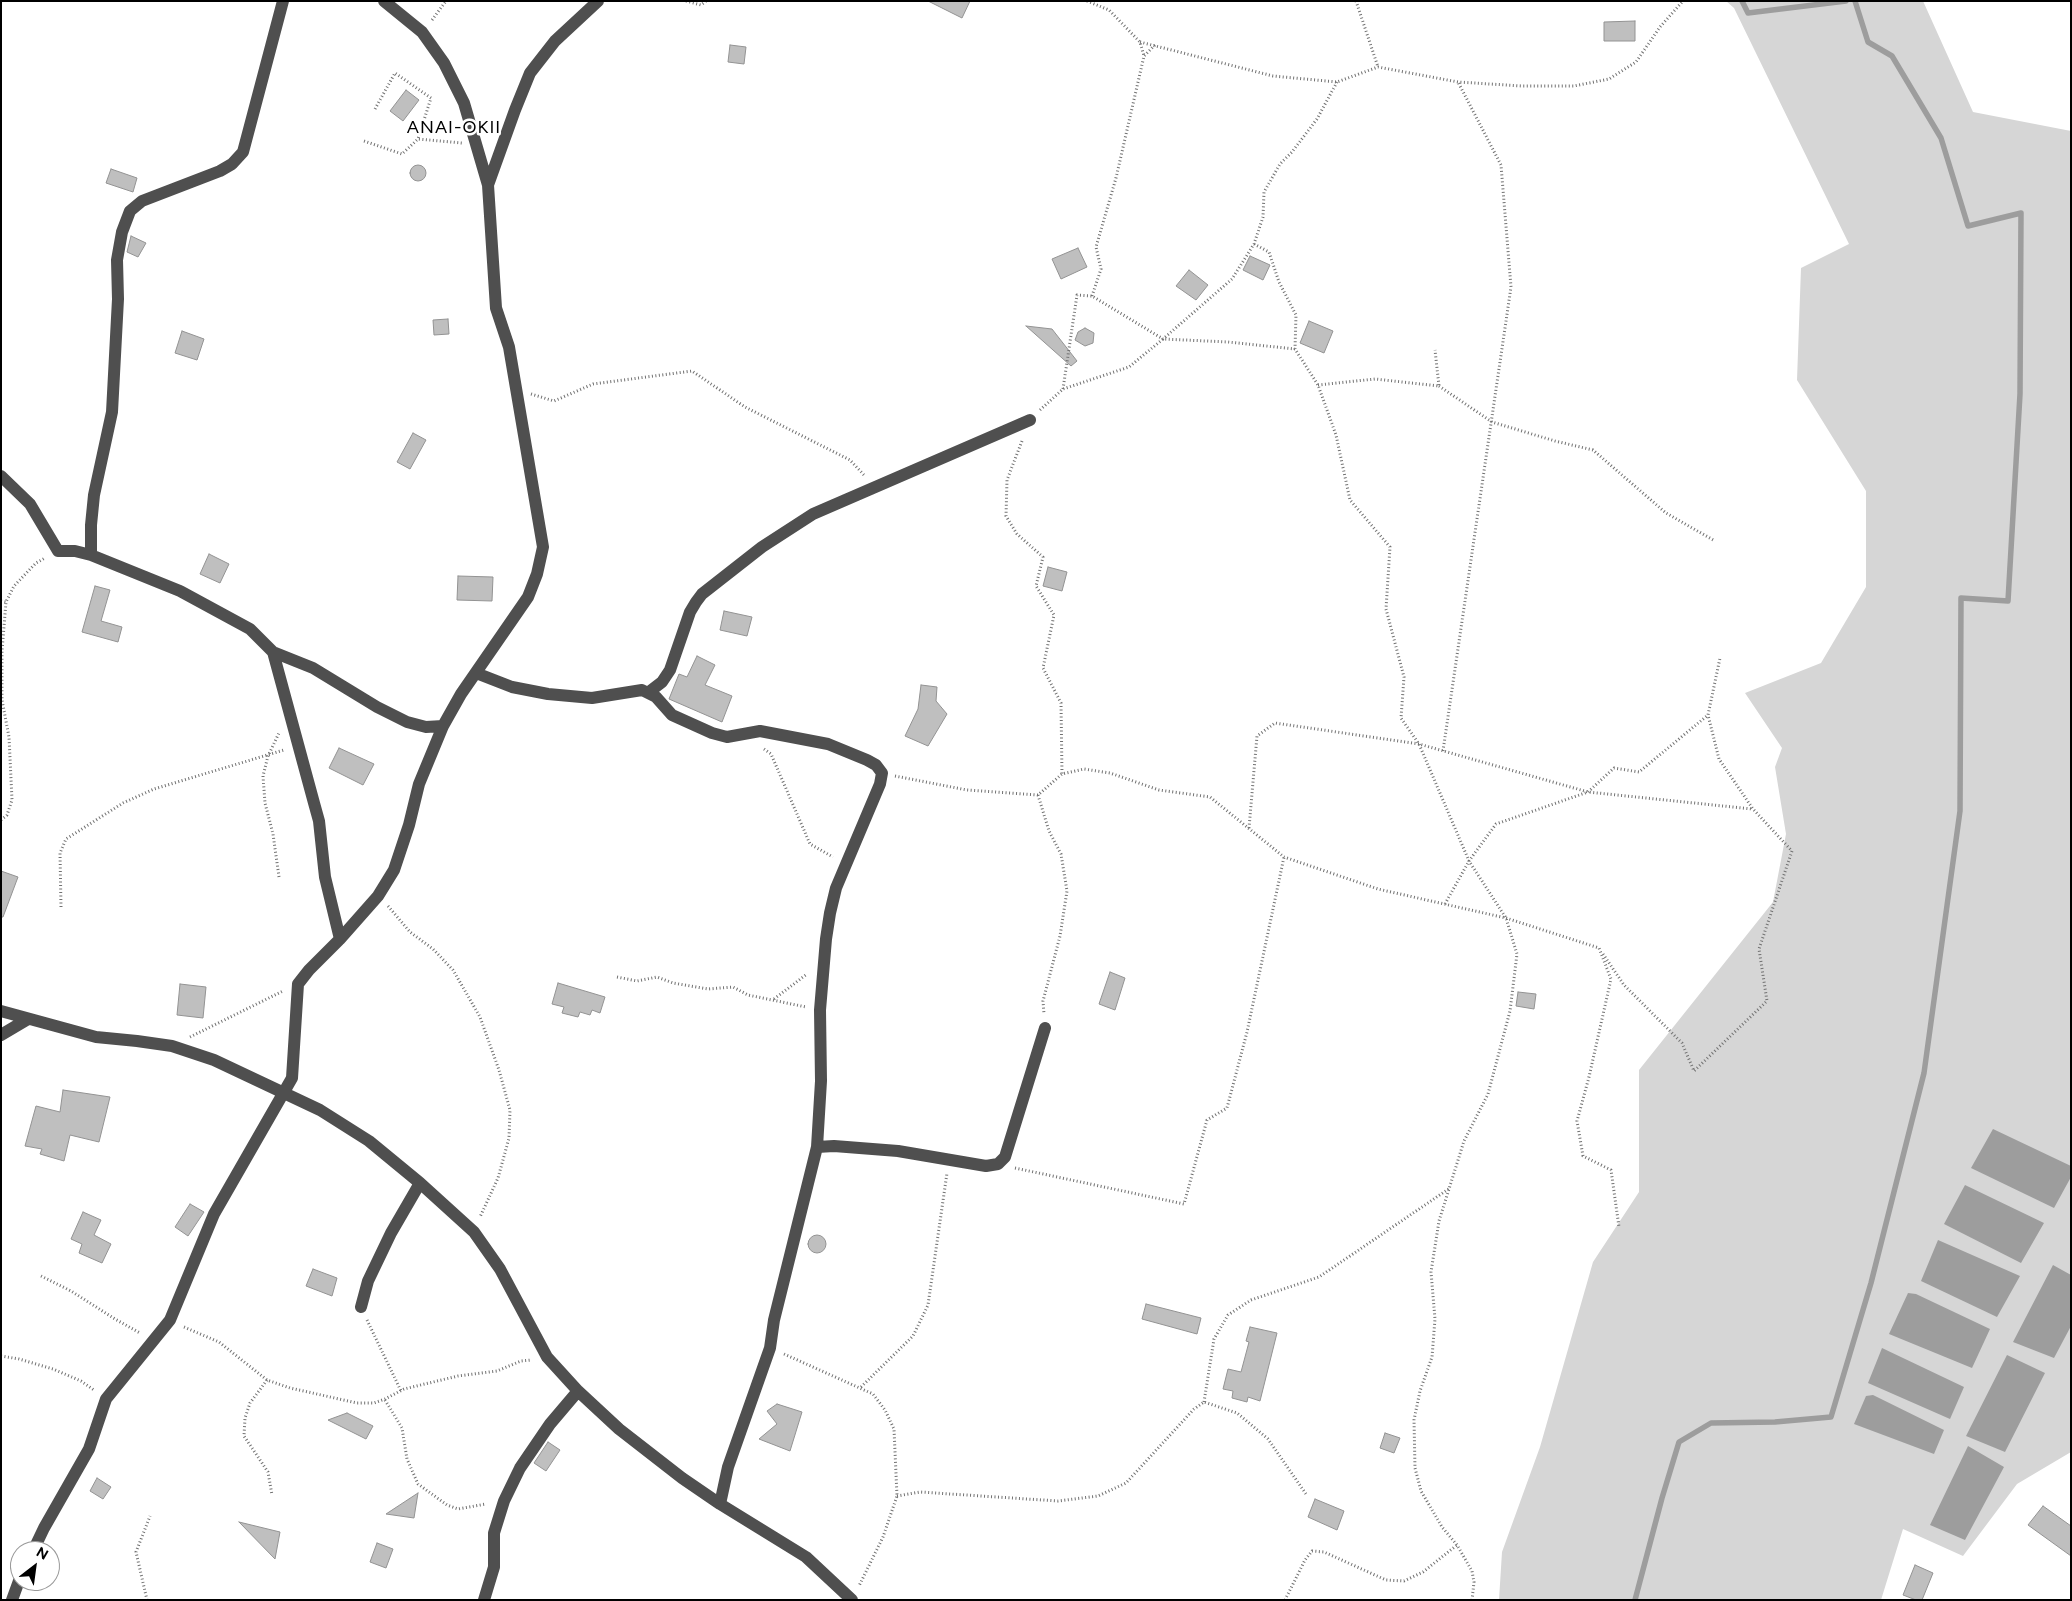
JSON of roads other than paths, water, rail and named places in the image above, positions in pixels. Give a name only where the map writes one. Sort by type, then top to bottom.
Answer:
[{"type":"street","points":[[91,555],[94,495],[112,412],[118,298],[116,260],[122,232],[130,211],[142,201],[220,172],[232,164],[243,152],[283,1]]},
{"type":"street","points":[[38,1541],[89,1449],[106,1399],[170,1320],[214,1214],[292,1078],[298,984],[378,896],[394,870],[409,824],[419,784],[443,726],[461,694],[528,597],[537,574],[543,547],[510,347],[496,308],[488,185],[464,103],[444,63],[422,32],[384,1]]},
{"type":"street","points":[[488,185],[530,74],[555,41],[598,1]]},
{"type":"street","points":[[649,692],[662,682],[670,670],[690,612],[702,594],[762,547],[813,514],[1030,420]]},
{"type":"street","points":[[1,476],[30,504],[58,551],[75,551],[91,555],[180,591],[250,629],[273,652],[313,668],[376,706],[407,722],[426,727],[443,726]]},
{"type":"street","points":[[273,652],[318,821],[325,877],[340,940]]},
{"type":"street","points":[[476,673],[512,687],[548,694],[592,698],[636,691],[649,692],[672,715],[712,733],[727,736],[745,732],[760,732],[828,744],[867,760],[876,765],[882,773],[880,784],[836,888],[830,913],[820,1010],[821,1082],[817,1147],[774,1320],[770,1348],[728,1467],[720,1504]]},
{"type":"street","points":[[1,1011],[96,1037],[172,1046],[214,1060],[320,1110],[369,1141],[420,1183],[474,1232],[500,1269],[548,1357],[578,1391],[619,1429],[682,1478],[806,1558],[851,1599]]},
{"type":"street","points":[[1,1035],[28,1019]]},
{"type":"street","points":[[817,1147],[834,1146],[898,1151],[986,1166],[998,1164],[1005,1157],[1045,1028]]},
{"type":"street","points":[[361,1307],[368,1280],[391,1233],[420,1183]]},
{"type":"street","points":[[484,1600],[494,1567],[494,1533],[504,1501],[520,1468],[550,1424],[578,1391]]},
{"type":"waterway","points":[[1742,1],[1748,13],[1846,1]]},
{"type":"waterway","points":[[1635,1600],[1679,1442],[1711,1423],[1775,1422],[1831,1417],[1871,1283],[1924,1073],[1960,811],[1961,598],[2008,601],[2020,394],[2021,213],[1968,226],[1941,138],[1892,56],[1868,42],[1855,1]]},
{"type":"district","name":"ANAI-OKII","points":[[454,128]]}]
